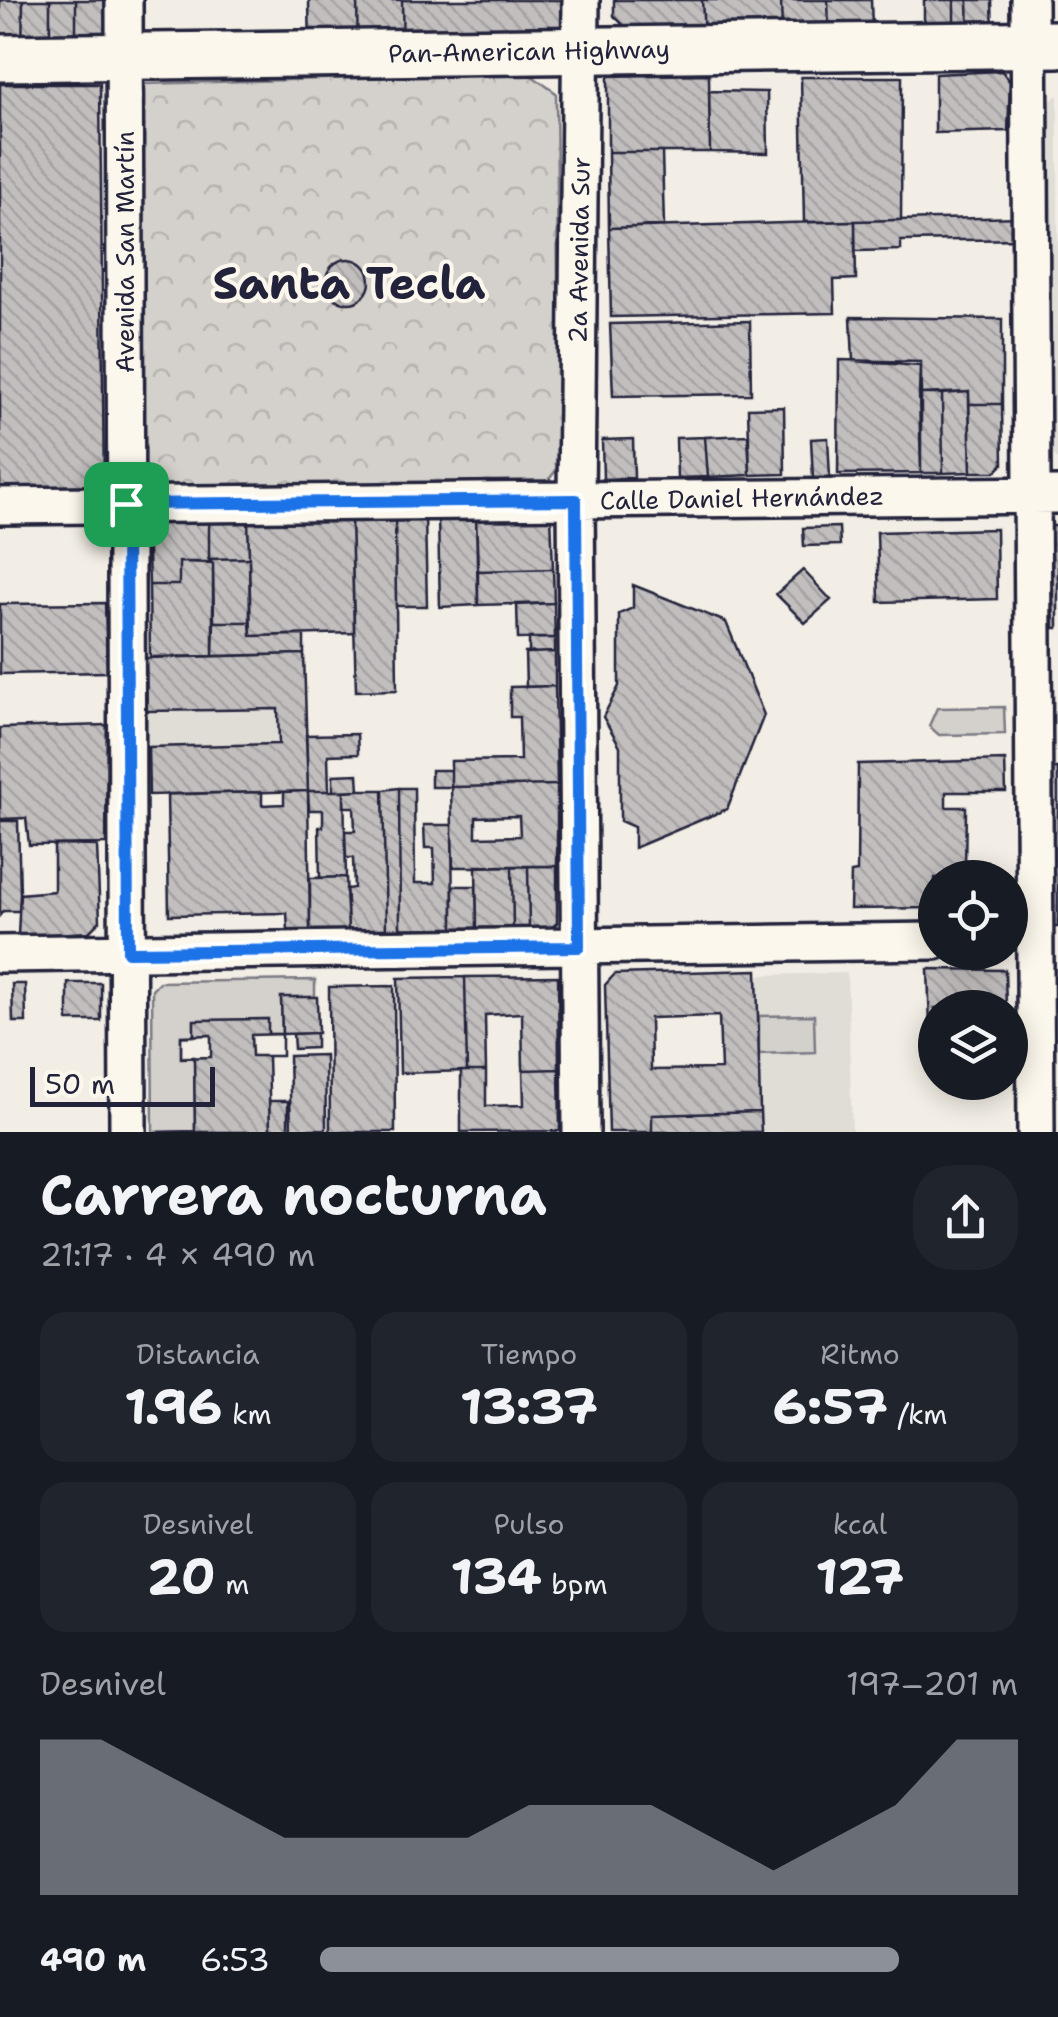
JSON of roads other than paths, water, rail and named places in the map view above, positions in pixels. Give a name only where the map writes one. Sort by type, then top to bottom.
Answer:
[{"type":"main road","name":"Pan-American Highway","points":[[0,58],[1043,45]]},
{"type":"street","name":"Avenida San Martín","points":[[124,0],[128,1132]]},
{"type":"street","name":"2a Avenida Sur","points":[[581,0],[576,500],[581,1132]]},
{"type":"street","points":[[1029,0],[1043,45],[1045,495],[1034,940],[1036,1132]]},
{"type":"street","name":"Calle Daniel Hernández","points":[[0,506],[1045,495]]},
{"type":"street","points":[[0,954],[918,941]]},
{"type":"district","name":"Santa Tecla","points":[[349,283]]}]
